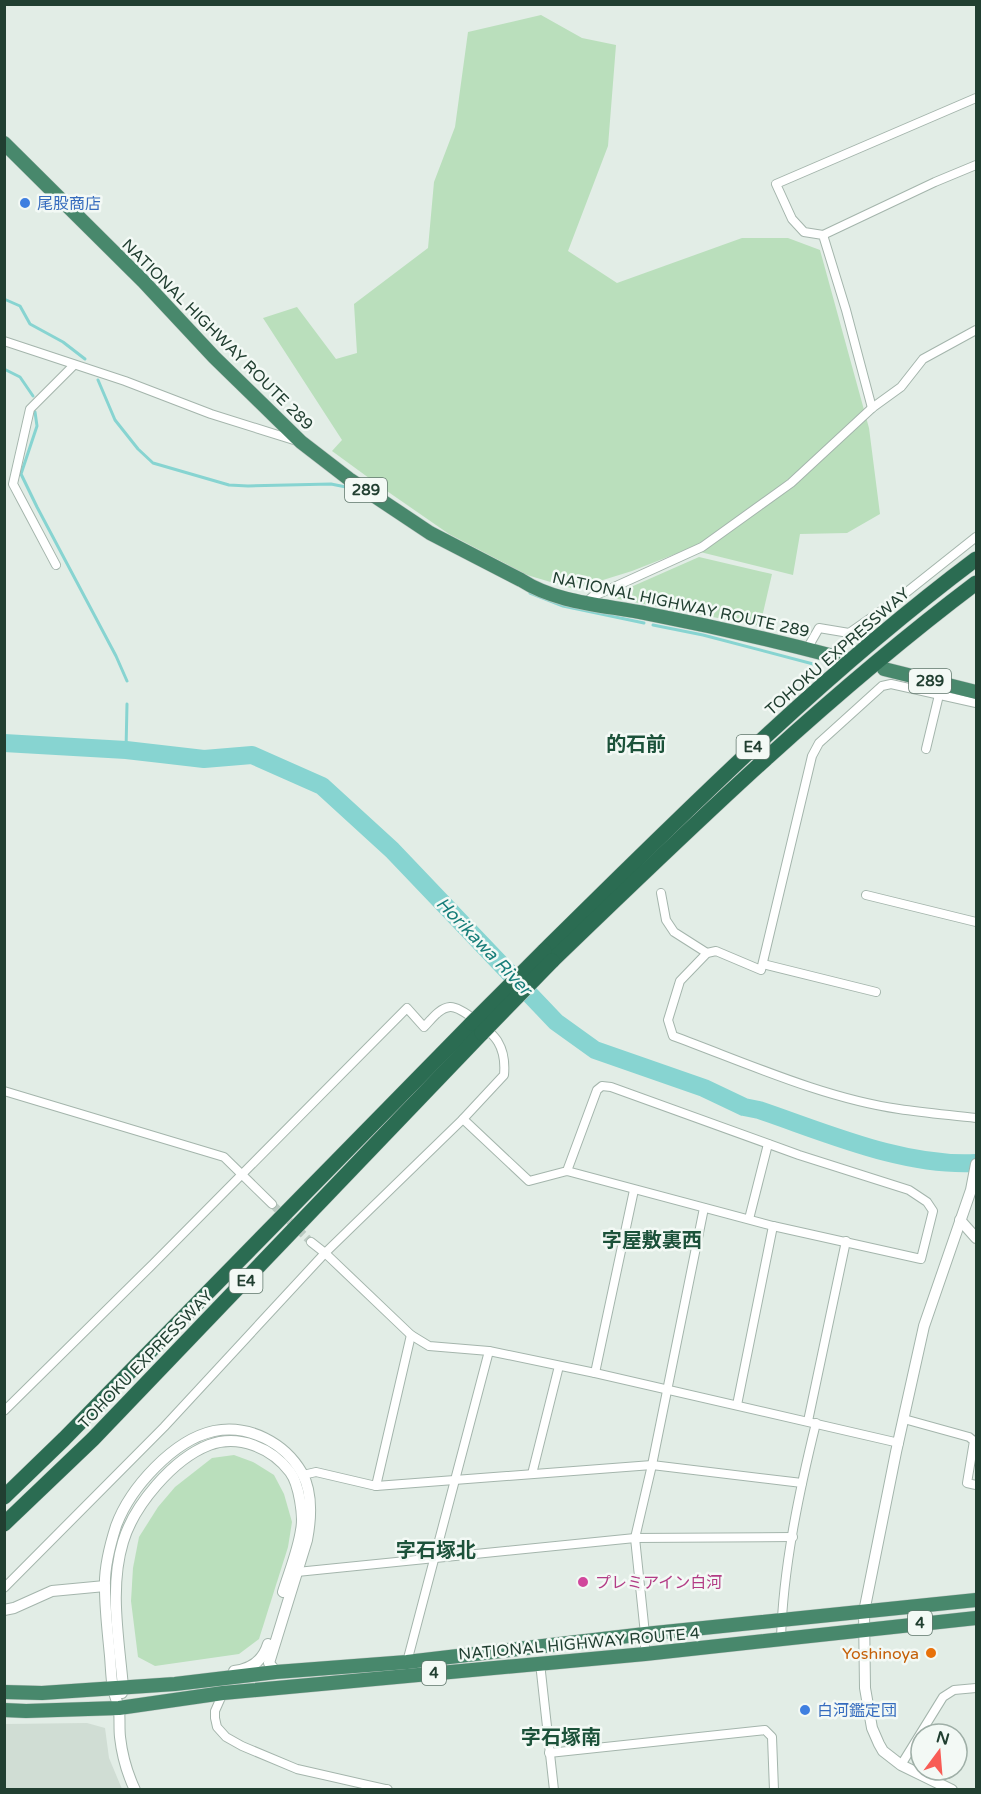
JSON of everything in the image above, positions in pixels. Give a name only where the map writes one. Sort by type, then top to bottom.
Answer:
[{"type":"highway","name":"NATIONAL HIGHWAY ROUTE 289","points":[[4,143],[143,281],[214,357],[301,442],[349,479],[430,533],[535,588],[585,603],[660,616],[833,656]]},
{"type":"highway","name":"TOHOKU EXPRESSWAY","points":[[548,956],[729,770],[813,692],[976,559]]},
{"type":"highway","name":"E4","points":[[477,1028],[548,956],[827,705],[976,583]]},
{"type":"highway","name":"289","points":[[885,669],[976,692]]},
{"type":"highway","name":"TOHOKU EXPRESSWAY","points":[[4,1497],[477,1028]]},
{"type":"highway","name":"TOHOKU EXPRESSWAY","points":[[4,1524],[101,1431],[477,1028]]},
{"type":"highway","name":"NATIONAL HIGHWAY ROUTE 4","points":[[4,1692],[42,1693],[175,1684],[276,1672],[406,1662],[645,1634],[976,1600]]},
{"type":"highway","name":"NATIONAL HIGHWAY ROUTE 4","points":[[4,1710],[119,1708],[223,1693],[645,1654],[976,1618]]},
{"type":"street","points":[[976,98],[776,184],[792,219],[798,226],[804,232],[823,235],[976,165]]},
{"type":"street","points":[[823,235],[872,408]]},
{"type":"street","points":[[585,603],[592,597],[702,547],[791,483],[872,408],[901,387],[923,359],[976,330]]},
{"type":"street","points":[[4,341],[125,381],[211,414],[301,442]]},
{"type":"street","points":[[56,565],[13,484],[30,409],[74,365]]},
{"type":"street","points":[[807,649],[819,628],[849,633],[898,599],[976,537]]},
{"type":"street","points":[[976,703],[891,684],[882,686],[819,743],[812,756],[761,970],[716,951],[707,953],[680,981],[668,1020],[672,1036],[805,1084],[850,1098],[898,1109],[976,1118]]},
{"type":"street","points":[[926,749],[939,694]]},
{"type":"street","points":[[661,893],[666,920],[674,932],[707,953]]},
{"type":"street","points":[[866,895],[976,922]]},
{"type":"street","points":[[763,964],[876,992]]},
{"type":"street","points":[[4,1411],[407,1008],[424,1027],[438,1012],[450,1007],[465,1011],[498,1041],[505,1065],[504,1074],[464,1119],[325,1253],[164,1427],[4,1588]]},
{"type":"street","points":[[464,1119],[529,1181],[567,1171],[773,1226],[921,1259],[933,1211],[927,1202],[909,1190],[768,1144],[611,1087],[602,1086],[597,1090],[567,1171]]},
{"type":"street","points":[[4,1091],[224,1157],[272,1204]]},
{"type":"street","points":[[749,1220],[768,1144]]},
{"type":"street","points":[[952,1790],[901,1765],[883,1751],[872,1728],[865,1688],[864,1612],[924,1326],[971,1190],[976,1164]]},
{"type":"street","points":[[595,1373],[634,1190]]},
{"type":"street","points":[[645,1654],[635,1538],[652,1466],[704,1208]]},
{"type":"street","points":[[960,1220],[976,1238]]},
{"type":"street","points":[[737,1405],[773,1226]]},
{"type":"street","points":[[782,1639],[782,1620],[793,1537],[846,1241]]},
{"type":"street","points":[[311,1242],[411,1335],[429,1346],[489,1352],[595,1373],[898,1443]]},
{"type":"street","points":[[376,1486],[411,1335]]},
{"type":"street","points":[[406,1662],[489,1352]]},
{"type":"street","points":[[532,1474],[559,1366]]},
{"type":"street","points":[[904,1419],[969,1437],[974,1442],[967,1483],[976,1485]]},
{"type":"street","points":[[118,1688],[105,1586],[110,1550],[117,1525],[127,1504],[157,1466],[183,1443],[215,1431],[249,1432],[269,1440],[283,1450],[303,1475],[308,1492],[311,1523],[268,1663],[276,1672]]},
{"type":"street","points":[[135,1790],[126,1765],[120,1737],[116,1592],[118,1563],[124,1540],[135,1514],[152,1490],[169,1472],[191,1455],[210,1445],[227,1441],[254,1445],[267,1450],[291,1474],[301,1508],[302,1529],[265,1653],[253,1666],[242,1670],[191,1676],[175,1684]]},
{"type":"street","points":[[303,1475],[316,1472],[376,1486],[652,1466],[802,1483]]},
{"type":"street","points":[[297,1572],[635,1538],[793,1537]]},
{"type":"street","points":[[4,1610],[14,1608],[52,1591],[105,1586]]},
{"type":"street","points":[[540,1663],[554,1790]]},
{"type":"street","points":[[901,1765],[943,1697],[954,1690],[976,1688]]},
{"type":"street","points":[[223,1693],[215,1711],[215,1719],[217,1727],[226,1737],[297,1769],[386,1789]]},
{"type":"street","points":[[549,1753],[765,1730],[772,1737],[774,1790]]},
{"type":"shaded area","points":[[87,1723],[105,1728],[109,1758],[122,1789],[5,1789],[5,1724]]},
{"type":"green space","points":[[541,15],[582,38],[616,45],[608,146],[568,251],[617,283],[742,238],[788,238],[820,250],[869,428],[880,514],[847,533],[800,534],[793,575],[688,549],[632,571],[574,589],[527,575],[449,534],[332,451],[342,440],[263,318],[297,307],[336,359],[357,353],[354,304],[428,248],[434,182],[455,127],[468,32]]},
{"type":"green space","points":[[699,557],[772,574],[760,626],[613,598],[615,594]]},
{"type":"green space","points":[[234,1455],[253,1462],[274,1475],[284,1494],[292,1522],[288,1547],[259,1639],[239,1654],[155,1666],[138,1657],[131,1601],[133,1568],[139,1537],[158,1507],[175,1487],[212,1458]]},
{"type":"waterway","points":[[4,299],[20,306],[30,324],[63,342],[85,359]]},
{"type":"waterway","points":[[4,369],[20,377],[33,396]]},
{"type":"waterway","points":[[98,380],[115,420],[138,449],[153,463],[229,485],[331,484],[351,488]]},
{"type":"waterway","points":[[35,412],[37,426],[21,474],[127,681]]},
{"type":"waterway","points":[[530,593],[563,606],[644,623]]},
{"type":"waterway","points":[[653,625],[703,635],[817,665]]},
{"type":"waterway","points":[[126,750],[127,704]]},
{"type":"waterway","name":"Horikawa River","points":[[4,743],[126,750],[204,759],[252,755],[322,786],[392,850],[556,1022],[595,1050],[704,1088],[744,1107],[759,1110],[866,1147],[921,1160],[976,1163]]},
{"type":"tunnel","points":[[272,1204],[311,1242]]},
{"type":"place","name":"尾股商店","points":[[25,203]]},
{"type":"place","name":"プレミアイン白河","points":[[583,1582]]},
{"type":"place","name":"Yoshinoya","points":[[931,1653]]},
{"type":"place","name":"白河鑑定団","points":[[805,1710]]},
{"type":"district","name":"的石前","points":[[636,744]]},
{"type":"district","name":"字屋敷裏西","points":[[652,1240]]},
{"type":"district","name":"字石塚北","points":[[436,1550]]},
{"type":"district","name":"字石塚南","points":[[561,1737]]}]
